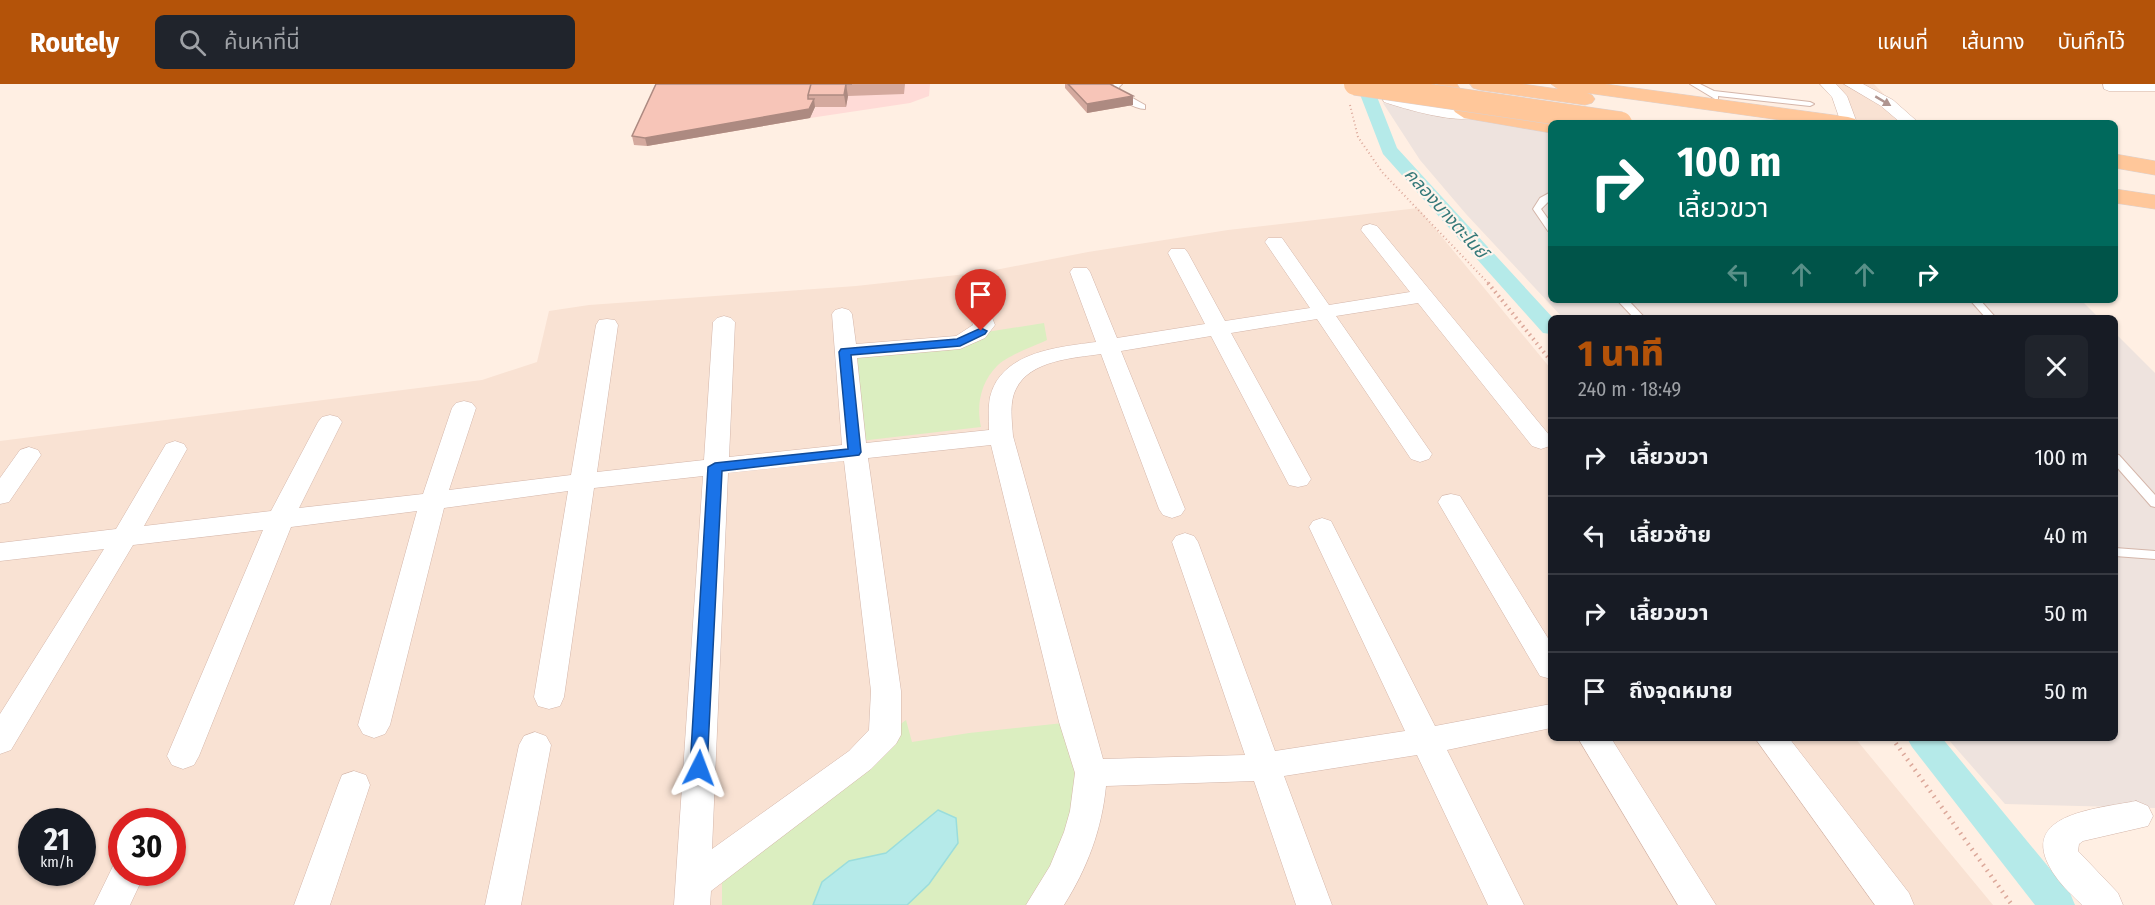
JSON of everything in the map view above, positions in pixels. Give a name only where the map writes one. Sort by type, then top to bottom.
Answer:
[{"type":"main road","points":[[1447,84],[1462,108],[1471,114],[1548,127]]},
{"type":"main road","points":[[1470,84],[1484,111],[1498,119]]},
{"type":"main road","points":[[1480,84],[1712,105],[1749,120]]},
{"type":"main road","points":[[1561,84],[1826,120]]},
{"type":"main road","points":[[1351,92],[1595,120]]},
{"type":"main road","points":[[2118,162],[2155,168]]},
{"type":"main road","points":[[2118,174],[2155,180]]},
{"type":"main road","points":[[2118,196],[2155,202]]},
{"type":"main road","points":[[2118,212],[2155,217]]},
{"type":"street","points":[[1384,84],[1390,99],[1404,105],[1427,110],[1471,114]]},
{"type":"street","points":[[1831,86],[1855,86],[1887,103],[1907,120]]},
{"type":"street","points":[[1831,86],[1839,96],[1848,120]]},
{"type":"street","points":[[2109,86],[2155,86]]},
{"type":"street","points":[[1370,230],[1541,441]]},
{"type":"street","points":[[1275,242],[1420,454]]},
{"type":"street","points":[[1178,252],[1298,479]]},
{"type":"street","points":[[1080,272],[1172,509]]},
{"type":"street","points":[[845,352],[960,342],[972,337],[981,331],[984,325],[973,295]]},
{"type":"street","points":[[1044,905],[1064,875],[1081,832],[1088,811],[1091,773],[1075,722],[1000,436],[999,400],[1003,388],[1019,371],[1041,357],[1424,296]]},
{"type":"street","points":[[692,895],[860,760],[885,735],[886,692],[855,452],[842,314]]},
{"type":"street","points":[[692,895],[724,321]]},
{"type":"street","points":[[549,697],[607,325]]},
{"type":"street","points":[[374,725],[433,501],[464,408]]},
{"type":"street","points":[[183,756],[281,518],[330,422]]},
{"type":"street","points":[[0,552],[584,481],[1000,436]]},
{"type":"street","points":[[0,741],[125,537],[175,449]]},
{"type":"street","points":[[0,496],[29,454]]},
{"type":"street","points":[[1451,502],[1548,663]]},
{"type":"street","points":[[1322,527],[1506,905]]},
{"type":"street","points":[[1185,542],[1314,905]]},
{"type":"street","points":[[1091,773],[1251,768],[1425,741],[1548,717]]},
{"type":"street","points":[[1596,741],[1698,905]]},
{"type":"street","points":[[1773,741],[1896,905]]},
{"type":"street","points":[[503,905],[535,745]]},
{"type":"street","points":[[312,905],[354,784]]},
{"type":"street","points":[[2105,905],[2068,866],[2061,851],[2063,837],[2074,828],[2136,816]]},
{"type":"street","points":[[112,905],[121,886]]},
{"type":"lane","points":[[1118,84],[1115,87],[1117,92],[1142,107]]},
{"type":"lane","points":[[1694,84],[1712,105],[1810,104]]},
{"type":"lane","points":[[1548,197],[1537,209],[1548,224]]},
{"type":"lane","points":[[1625,303],[1637,315]]},
{"type":"lane","points":[[1978,303],[1988,315]]},
{"type":"lane","points":[[2118,461],[2155,503]]},
{"type":"lane","points":[[2118,552],[2155,555]]},
{"type":"path","points":[[1351,92],[1355,128],[1380,169],[1408,202],[1418,208],[1499,295],[1548,357]]},
{"type":"path","points":[[1894,741],[2012,905]]},
{"type":"shaded area","points":[[827,84],[930,84],[929,96],[910,103],[810,118]]},
{"type":"shaded area","points":[[1827,84],[1874,84],[1909,120],[1847,120]]},
{"type":"shaded area","points":[[1383,103],[1548,126],[1548,302],[1466,214],[1420,160]]},
{"type":"shaded area","points":[[1418,208],[1548,365],[1548,741],[1857,741],[1993,905],[0,905],[0,441],[482,380],[537,362],[549,311],[589,305],[856,286],[985,272],[1088,252],[1228,230]]},
{"type":"shaded area","points":[[1549,303],[2084,303],[2096,315],[1560,315]]},
{"type":"shaded area","points":[[2118,336],[2155,373],[2155,808],[2005,804],[1950,741],[2118,741]]},
{"type":"green space","points":[[1044,323],[1047,340],[1001,362],[987,379],[981,394],[979,410],[981,427],[860,441],[854,353]]},
{"type":"green space","points":[[906,720],[912,742],[969,733],[1073,722],[1087,766],[1060,871],[1034,905],[722,905],[722,859]]},
{"type":"water","points":[[938,810],[956,818],[958,843],[929,884],[907,905],[813,905],[822,882],[849,861],[886,853]]},
{"type":"building","points":[[656,84],[811,84],[808,99],[814,99],[809,109],[645,138],[632,136]]},
{"type":"building","points":[[811,84],[846,84],[844,95],[808,95]]},
{"type":"building","points":[[1068,84],[1110,84],[1133,96],[1087,104]]},
{"type":"waterway","name":"คลองบางตะไนย์","points":[[1364,84],[1389,150],[1548,325]]},
{"type":"waterway","name":"คลองบางตะไนย์","points":[[1925,741],[2057,905]]},
{"type":"route","points":[[699,768],[715,467],[855,452],[845,352],[960,342],[981,331]]}]
